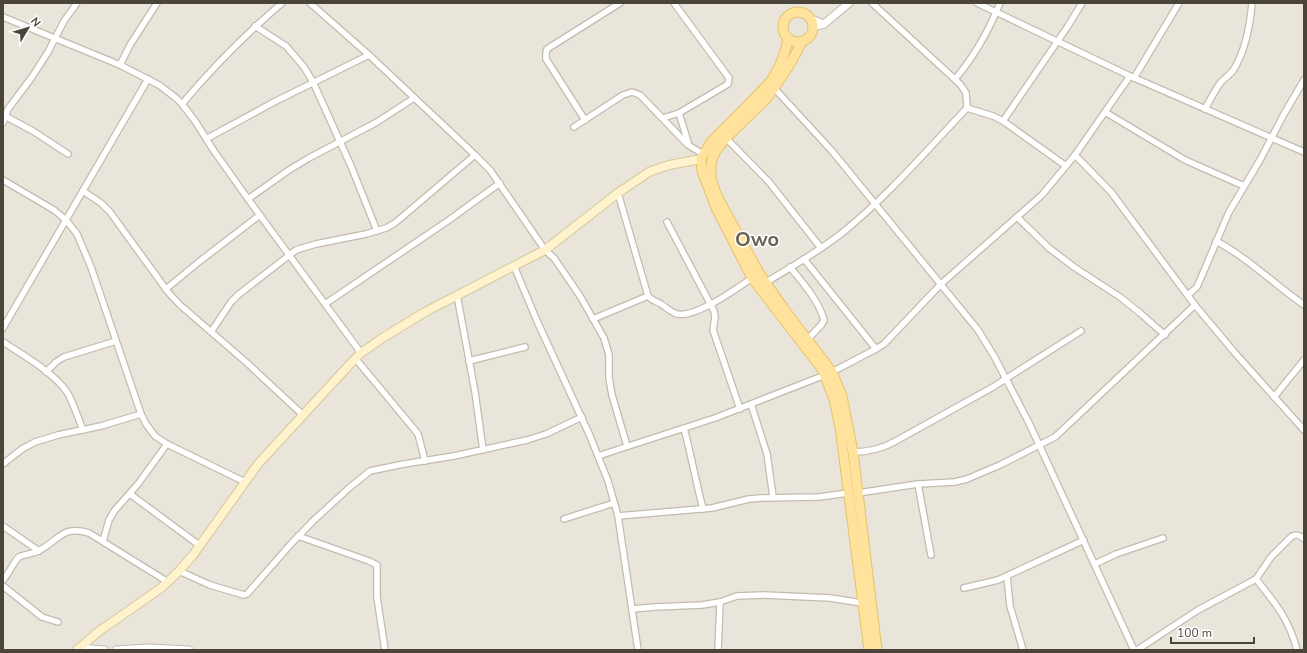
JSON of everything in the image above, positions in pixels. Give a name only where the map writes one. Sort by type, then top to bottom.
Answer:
[{"type":"main road","points":[[791,13],[793,3]]},
{"type":"main road","points":[[802,42],[795,42],[788,39],[783,32],[782,25],[785,18],[791,13],[803,8],[812,23],[811,34],[802,42],[775,89],[726,138],[713,156],[711,165],[711,179],[717,196],[748,264],[752,278],[776,312],[838,385],[842,396],[852,452],[853,493],[862,603],[869,650]]},
{"type":"main road","points":[[788,39],[779,67],[771,81],[711,142],[702,157],[702,171],[713,202],[748,264],[765,283],[808,339],[829,374],[853,493],[878,650]]},
{"type":"main road","points":[[78,649],[98,632],[168,582],[199,545],[258,464],[358,356],[398,328],[457,295],[545,250],[639,178],[658,168],[702,157]]},
{"type":"street","points":[[3,123],[4,116],[8,109],[32,78],[77,3]]},
{"type":"street","points":[[120,65],[130,45],[157,3]]},
{"type":"street","points":[[182,104],[197,86],[255,26],[282,3]]},
{"type":"street","points":[[310,3],[369,55],[490,170],[545,250],[554,258],[573,285],[604,338],[609,355],[610,384],[627,446]]},
{"type":"street","points":[[584,120],[546,59],[547,49],[620,3]]},
{"type":"street","points":[[663,118],[679,113],[728,84],[729,78],[674,3]]},
{"type":"street","points":[[812,23],[824,24],[849,3]]},
{"type":"street","points":[[765,283],[841,234],[875,204],[899,180],[967,108],[966,93],[960,84],[872,3]]},
{"type":"street","points":[[977,3],[1132,77],[1304,152]]},
{"type":"street","points":[[955,79],[970,60],[991,25],[1000,3]]},
{"type":"street","points":[[1003,121],[1032,81],[1082,3]]},
{"type":"street","points":[[598,456],[740,409],[829,374],[884,344],[941,284],[1042,195],[1075,155],[1132,77],[1179,3]]},
{"type":"street","points":[[1205,109],[1221,82],[1233,70],[1238,62],[1248,34],[1252,3]]},
{"type":"street","points":[[3,18],[120,65],[148,78],[167,90],[182,104],[248,199],[325,304],[358,356],[418,434],[425,461]]},
{"type":"street","points":[[255,26],[286,46],[304,67],[313,82],[341,142],[377,231]]},
{"type":"street","points":[[206,139],[274,102],[369,55]]},
{"type":"street","points":[[3,328],[148,78]]},
{"type":"street","points":[[1188,295],[1196,287],[1229,212],[1304,80]]},
{"type":"street","points":[[775,89],[832,152],[978,330],[1006,378],[1135,650],[1198,610],[1256,578],[1271,557],[1292,536],[1296,535],[1304,539]]},
{"type":"street","points":[[574,127],[623,95],[632,92],[640,95],[688,145],[702,157]]},
{"type":"street","points":[[248,199],[295,166],[394,112],[414,98]]},
{"type":"street","points":[[967,108],[993,116],[1003,121],[1066,166]]},
{"type":"street","points":[[1105,112],[1185,160],[1244,186]]},
{"type":"street","points":[[679,113],[688,145]]},
{"type":"street","points":[[4,116],[33,131],[68,154]]},
{"type":"street","points":[[726,138],[769,182],[820,248]]},
{"type":"street","points":[[211,332],[238,295],[289,255],[303,247],[366,234],[395,223],[475,155]]},
{"type":"street","points":[[1075,155],[1111,192],[1195,305],[1274,398],[1304,430]]},
{"type":"street","points":[[3,180],[54,210],[66,220],[77,234],[83,247],[141,414],[155,436],[167,444],[245,482]]},
{"type":"street","points":[[325,304],[449,220],[500,183]]},
{"type":"street","points":[[83,191],[101,203],[110,212],[166,290],[180,305],[246,362],[303,415]]},
{"type":"street","points":[[618,194],[648,296],[671,312],[680,314],[694,312],[752,278]]},
{"type":"street","points":[[166,290],[260,215]]},
{"type":"street","points":[[1016,217],[1050,248],[1074,267],[1125,301],[1165,335]]},
{"type":"street","points":[[667,222],[710,304],[715,317],[713,330],[715,338],[740,409]]},
{"type":"street","points":[[1216,241],[1234,251],[1304,305]]},
{"type":"street","points":[[804,259],[876,349]]},
{"type":"street","points":[[514,266],[537,321],[582,417],[608,481],[618,516],[638,650]]},
{"type":"street","points":[[790,268],[820,309],[824,320],[808,339]]},
{"type":"street","points":[[457,295],[483,450]]},
{"type":"street","points":[[593,319],[648,296]]},
{"type":"street","points":[[618,516],[703,509],[749,499],[773,497],[819,497],[918,484],[954,482],[966,479],[1055,438],[1195,305]]},
{"type":"street","points":[[852,452],[865,452],[888,445],[949,412],[1082,330]]},
{"type":"street","points":[[46,372],[56,362],[64,357],[116,341]]},
{"type":"street","points":[[3,342],[23,355],[59,383],[67,392],[83,430]]},
{"type":"street","points":[[469,361],[525,347]]},
{"type":"street","points":[[1274,398],[1304,360]]},
{"type":"street","points":[[751,404],[767,454],[773,497]]},
{"type":"street","points":[[3,464],[22,449],[35,442],[58,435],[101,426],[141,414]]},
{"type":"street","points":[[178,571],[210,585],[244,595],[247,594],[298,536],[329,506],[370,471],[483,450],[527,440],[546,434],[582,417]]},
{"type":"street","points":[[684,428],[703,509]]},
{"type":"street","points":[[103,542],[109,520],[167,444]]},
{"type":"street","points":[[918,484],[931,555]]},
{"type":"street","points":[[130,494],[199,545]]},
{"type":"street","points":[[564,519],[614,504]]},
{"type":"street","points":[[3,526],[39,551]]},
{"type":"street","points":[[3,580],[18,558],[39,551],[67,531],[79,530],[89,533],[168,582]]},
{"type":"street","points":[[298,536],[377,565],[377,597],[384,650]]},
{"type":"street","points":[[1095,564],[1116,554],[1163,538]]},
{"type":"street","points":[[964,588],[1006,577],[1084,540]]},
{"type":"street","points":[[1006,577],[1010,606],[1023,650]]},
{"type":"street","points":[[1256,578],[1286,619],[1297,650]]},
{"type":"street","points":[[3,586],[42,617],[58,622]]},
{"type":"street","points":[[632,609],[702,605],[720,602],[737,596],[764,595],[830,598],[862,603]]},
{"type":"street","points":[[718,650],[720,602]]},
{"type":"street","points":[[78,649],[104,650]]},
{"type":"street","points":[[116,650],[189,650]]},
{"type":"shaded area","points":[[3,3],[1304,3],[1304,650],[3,650]]},
{"type":"district","name":"Owo","points":[[757,239]]}]
